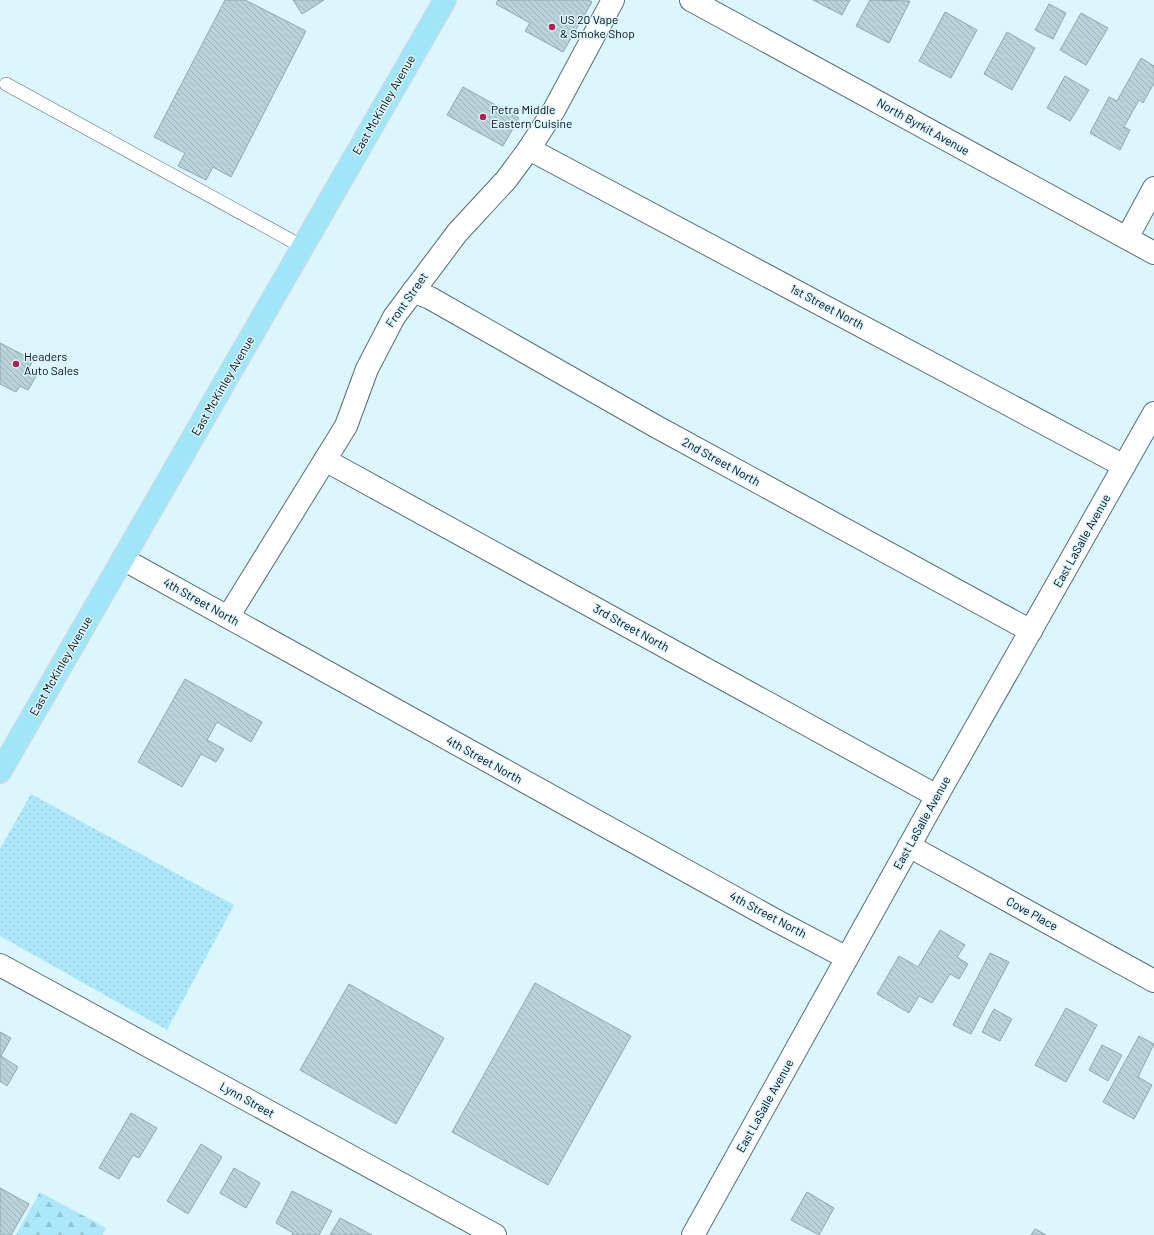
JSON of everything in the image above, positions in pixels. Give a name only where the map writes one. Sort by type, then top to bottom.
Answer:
[{"type":"main road","name":"East McKinley Avenue","points":[[0,772],[445,0]]},
{"type":"street","name":"Front Street","points":[[228,617],[346,426],[367,369],[379,343],[394,317],[457,233],[506,180],[529,148],[554,110],[613,0]]},
{"type":"street","name":"North Byrkit Avenue","points":[[691,0],[1154,253]]},
{"type":"street","name":"1st Street North","points":[[529,148],[1124,466]]},
{"type":"street","points":[[1127,238],[1154,188]]},
{"type":"street","name":"2nd Street North","points":[[413,291],[430,298],[664,431],[1031,631]]},
{"type":"street","name":"East LaSalle Avenue","points":[[693,1235],[937,796],[1154,413]]},
{"type":"street","name":"3rd Street North","points":[[325,460],[937,796]]},
{"type":"street","name":"4th Street North","points":[[123,559],[847,958]]},
{"type":"street","name":"Cove Place","points":[[910,846],[1154,982]]},
{"type":"street","name":"Lynn Street","points":[[0,965],[495,1235]]},
{"type":"lane","points":[[6,84],[303,246]]},
{"type":"green space","points":[[31,794],[234,905],[167,1030],[0,936],[0,849]]},
{"type":"green space","points":[[40,1192],[106,1228],[102,1235],[16,1235]]},
{"type":"building","points":[[225,0],[245,0],[306,31],[231,177],[213,167],[206,180],[178,166],[185,153],[154,137]]},
{"type":"building","points":[[293,0],[324,0],[302,14]]},
{"type":"building","name":"US 20 Vape & Smoke Shop","points":[[498,0],[589,0],[592,2],[563,52],[525,31],[530,23],[496,4]]},
{"type":"building","points":[[813,0],[850,0],[842,15]]},
{"type":"building","points":[[870,0],[910,1],[889,43],[856,26]]},
{"type":"building","points":[[1049,4],[1066,13],[1053,39],[1035,30]]},
{"type":"building","points":[[945,12],[977,30],[951,78],[919,61]]},
{"type":"building","points":[[1081,13],[1108,28],[1086,65],[1060,50]]},
{"type":"building","points":[[1007,32],[1035,48],[1012,90],[984,74]]},
{"type":"building","points":[[1141,58],[1154,66],[1154,83],[1143,103],[1139,100],[1124,127],[1130,130],[1120,150],[1090,133],[1109,97],[1117,101]]},
{"type":"building","points":[[1065,76],[1089,90],[1070,121],[1047,108]]},
{"type":"building","name":"Petra Middle Eastern Cuisine","points":[[463,87],[519,118],[503,146],[447,115]]},
{"type":"building","name":"Headers Auto Sales","points":[[0,343],[33,360],[29,368],[38,373],[28,390],[20,386],[16,392],[0,384]]},
{"type":"building","points":[[185,679],[262,722],[251,742],[217,722],[207,740],[224,749],[216,762],[201,754],[182,787],[138,762]]},
{"type":"building","points":[[940,930],[965,945],[957,957],[968,964],[959,979],[950,974],[932,1003],[919,996],[909,1013],[877,994],[899,956],[918,967]]},
{"type":"building","points":[[990,953],[1009,962],[971,1034],[953,1025]]},
{"type":"building","points":[[535,983],[631,1036],[548,1185],[452,1132]]},
{"type":"building","points":[[349,984],[444,1038],[396,1124],[300,1070]]},
{"type":"building","points":[[1066,1008],[1097,1025],[1066,1082],[1035,1065]]},
{"type":"building","points":[[994,1009],[1012,1019],[1000,1041],[982,1032]]},
{"type":"building","points":[[0,1032],[11,1038],[1,1056],[18,1067],[7,1086],[0,1081]]},
{"type":"building","points":[[1139,1036],[1154,1044],[1138,1077],[1152,1085],[1134,1119],[1103,1102]]},
{"type":"building","points":[[1102,1045],[1122,1055],[1108,1081],[1089,1070]]},
{"type":"building","points":[[131,1113],[157,1128],[139,1158],[133,1155],[119,1179],[99,1168]]},
{"type":"building","points":[[201,1144],[222,1157],[188,1214],[167,1201]]},
{"type":"building","points":[[234,1168],[260,1183],[246,1208],[220,1193]]},
{"type":"building","points":[[0,1188],[29,1204],[11,1235],[0,1235]]},
{"type":"building","points":[[292,1191],[332,1211],[319,1235],[292,1235],[293,1233],[276,1223]]},
{"type":"building","points":[[807,1192],[834,1208],[819,1235],[791,1220]]},
{"type":"building","points":[[340,1218],[372,1235],[330,1235]]},
{"type":"building","points":[[1035,1229],[1046,1235],[1031,1235]]},
{"type":"place","name":"US 20 Vape & Smoke Shop","points":[[552,27]]},
{"type":"place","name":"Petra Middle Eastern Cuisine","points":[[483,117]]},
{"type":"place","name":"Headers Auto Sales","points":[[16,364]]}]
